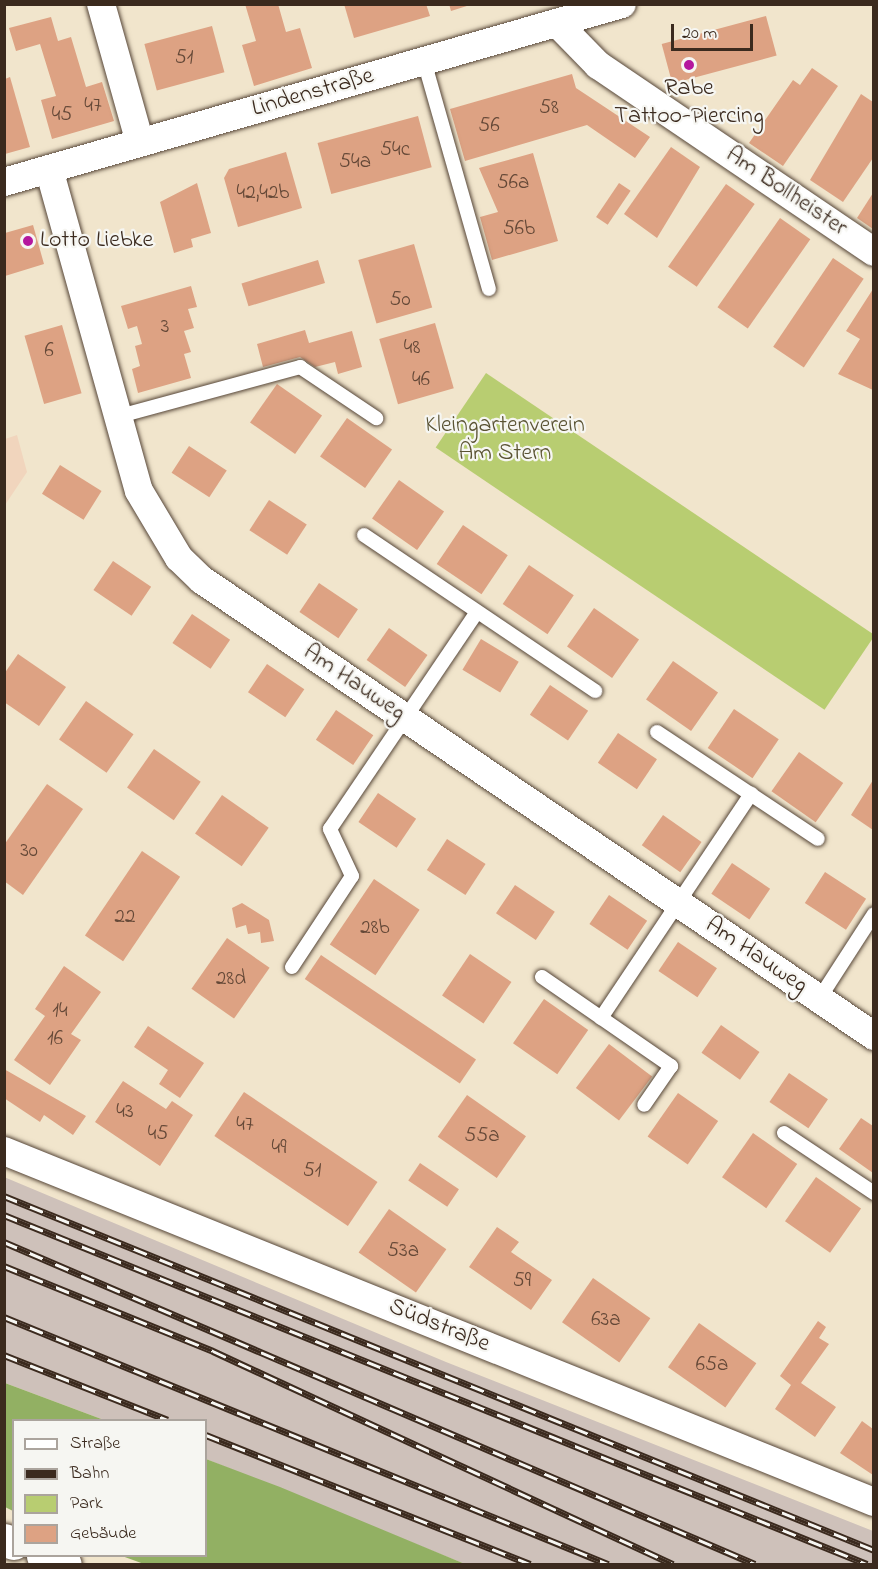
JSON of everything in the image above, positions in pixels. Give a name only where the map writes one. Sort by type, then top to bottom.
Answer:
[{"type":"highway","points":[[46,1557],[65,1564]]},
{"type":"street","points":[[101,4],[140,143]]},
{"type":"street","name":"Lindenstraße","points":[[4,182],[622,4]]},
{"type":"street","name":"Am Bollheister","points":[[557,23],[598,65],[873,252]]},
{"type":"street","name":"Am Hauweg","points":[[49,169],[116,417],[139,490],[179,558],[202,580],[873,1036]]},
{"type":"street","name":"Südstraße","points":[[4,1151],[873,1502]]},
{"type":"lane","points":[[424,61],[489,290]]},
{"type":"lane","points":[[116,417],[300,366],[376,418]]},
{"type":"lane","points":[[364,535],[595,691]]},
{"type":"lane","points":[[292,967],[352,876],[330,829],[477,612]]},
{"type":"lane","points":[[657,732],[818,839]]},
{"type":"lane","points":[[601,1018],[751,794]]},
{"type":"lane","points":[[819,999],[873,914]]},
{"type":"lane","points":[[542,977],[671,1066],[644,1105]]},
{"type":"lane","points":[[784,1133],[873,1193]]},
{"type":"shaded area","points":[[17,435],[27,472],[5,505],[5,439]]},
{"type":"shaded area","points":[[4,1177],[446,1362],[873,1531],[873,1564],[465,1564],[207,1459],[207,1419],[101,1419],[5,1383]]},
{"type":"green space","name":"Kleingartenverein Am Stern","points":[[486,373],[874,635],[824,710],[436,448]]},
{"type":"green space","points":[[5,1383],[101,1419],[12,1419],[12,1510],[5,1507]]},
{"type":"green space","points":[[207,1459],[280,1487],[465,1564],[144,1564],[125,1557],[207,1557]]},
{"type":"building","points":[[245,4],[278,4],[286,32],[300,28],[312,68],[254,86],[242,45],[256,41]]},
{"type":"building","points":[[344,4],[426,4],[430,16],[354,38]]},
{"type":"building","points":[[449,4],[470,4],[470,5],[451,11]]},
{"type":"building","points":[[766,16],[777,56],[672,84],[662,44]]},
{"type":"building","points":[[51,17],[58,41],[71,37],[86,87],[102,82],[114,121],[52,139],[41,100],[56,96],[40,44],[16,51],[9,28]]},
{"type":"building","points":[[212,26],[224,72],[157,90],[144,44]]},
{"type":"building","points":[[812,68],[838,86],[783,166],[749,143],[793,80],[800,85]]},
{"type":"building","points":[[572,74],[576,88],[650,137],[635,158],[587,125],[465,161],[450,109]]},
{"type":"building","points":[[10,77],[30,147],[5,154],[5,79]]},
{"type":"building","points":[[861,94],[873,102],[873,158],[843,202],[810,180]]},
{"type":"building","points":[[418,116],[432,167],[331,194],[318,143]]},
{"type":"building","points":[[671,147],[700,167],[657,238],[624,214]]},
{"type":"building","points":[[286,152],[302,208],[238,227],[224,178],[229,169]]},
{"type":"building","points":[[533,153],[558,241],[492,260],[480,217],[498,212],[479,168]]},
{"type":"building","points":[[197,183],[211,233],[191,239],[193,247],[174,253],[160,202]]},
{"type":"building","points":[[619,183],[631,191],[608,225],[596,217]]},
{"type":"building","points":[[726,184],[755,204],[697,287],[668,267]]},
{"type":"building","points":[[873,193],[873,229],[857,218]]},
{"type":"building","points":[[780,218],[810,239],[748,329],[717,307]]},
{"type":"building","points":[[33,225],[44,264],[5,276],[5,233]]},
{"type":"building","points":[[414,244],[432,307],[376,323],[358,260]]},
{"type":"building","points":[[833,258],[864,279],[804,367],[773,347]]},
{"type":"building","points":[[318,260],[325,283],[249,306],[241,283]]},
{"type":"building","points":[[191,286],[197,307],[188,309],[194,328],[184,331],[191,352],[184,354],[191,378],[138,393],[132,369],[140,366],[135,346],[142,344],[137,326],[128,329],[121,306]]},
{"type":"building","points":[[873,289],[873,390],[838,374],[860,339],[846,331]]},
{"type":"building","points":[[435,323],[454,388],[398,404],[379,339]]},
{"type":"building","points":[[62,325],[82,393],[44,404],[25,336]]},
{"type":"building","points":[[305,330],[309,343],[352,331],[362,367],[338,374],[335,362],[315,367],[300,357],[263,367],[257,344]]},
{"type":"building","points":[[277,384],[322,416],[295,454],[250,423]]},
{"type":"building","points":[[347,418],[392,450],[365,488],[320,457]]},
{"type":"building","points":[[189,446],[227,471],[209,497],[172,473]]},
{"type":"building","points":[[60,465],[102,491],[84,520],[42,494]]},
{"type":"building","points":[[399,480],[444,512],[417,550],[372,519]]},
{"type":"building","points":[[269,500],[307,525],[287,555],[249,530]]},
{"type":"building","points":[[463,525],[508,555],[481,594],[437,564]]},
{"type":"building","points":[[113,561],[151,587],[132,616],[93,590]]},
{"type":"building","points":[[529,565],[574,595],[547,634],[503,604]]},
{"type":"building","points":[[319,583],[358,609],[338,638],[299,612]]},
{"type":"building","points":[[594,608],[639,640],[612,678],[567,647]]},
{"type":"building","points":[[192,614],[230,640],[211,669],[172,643]]},
{"type":"building","points":[[389,628],[428,655],[405,687],[367,660]]},
{"type":"building","points":[[481,639],[519,662],[500,693],[462,670]]},
{"type":"building","points":[[18,654],[66,687],[39,726],[4,702],[4,674]]},
{"type":"building","points":[[673,661],[718,693],[691,731],[646,700]]},
{"type":"building","points":[[267,664],[304,689],[285,717],[248,692]]},
{"type":"building","points":[[550,685],[588,711],[568,741],[530,715]]},
{"type":"building","points":[[86,701],[134,734],[107,773],[59,740]]},
{"type":"building","points":[[734,709],[779,739],[752,778],[708,748]]},
{"type":"building","points":[[336,710],[373,735],[353,765],[316,740]]},
{"type":"building","points":[[618,733],[657,759],[637,789],[598,763]]},
{"type":"building","points":[[154,749],[201,782],[174,820],[127,788]]},
{"type":"building","points":[[799,752],[843,783],[816,822],[771,791]]},
{"type":"building","points":[[873,780],[873,830],[851,815]]},
{"type":"building","points":[[47,784],[83,809],[23,895],[4,881],[4,845]]},
{"type":"building","points":[[378,793],[416,819],[397,848],[358,822]]},
{"type":"building","points":[[222,795],[269,828],[242,866],[195,834]]},
{"type":"building","points":[[663,815],[702,842],[680,872],[642,845]]},
{"type":"building","points":[[447,839],[486,864],[465,895],[427,870]]},
{"type":"building","points":[[142,851],[180,877],[123,961],[85,936]]},
{"type":"building","points":[[732,863],[770,889],[749,919],[711,894]]},
{"type":"building","points":[[825,872],[866,899],[846,930],[805,903]]},
{"type":"building","points":[[374,879],[420,910],[375,975],[330,944]]},
{"type":"building","points":[[515,885],[555,912],[536,940],[496,913]]},
{"type":"building","points":[[609,895],[647,921],[628,950],[589,924]]},
{"type":"building","points":[[242,903],[269,920],[274,941],[261,943],[260,932],[248,934],[246,925],[236,928],[232,908]]},
{"type":"building","points":[[227,938],[270,968],[234,1019],[191,989]]},
{"type":"building","points":[[678,942],[717,968],[697,997],[658,971]]},
{"type":"building","points":[[470,954],[511,982],[483,1023],[442,995]]},
{"type":"building","points":[[321,955],[476,1060],[460,1084],[305,979]]},
{"type":"building","points":[[64,966],[101,992],[71,1034],[81,1040],[50,1085],[14,1060],[45,1016],[35,1009]]},
{"type":"building","points":[[544,999],[588,1030],[557,1074],[513,1043]]},
{"type":"building","points":[[721,1025],[760,1052],[740,1080],[701,1053]]},
{"type":"building","points":[[148,1026],[204,1063],[180,1098],[159,1084],[168,1070],[134,1047]]},
{"type":"building","points":[[609,1044],[652,1076],[619,1120],[576,1088]]},
{"type":"building","points":[[4,1069],[86,1116],[73,1135],[44,1115],[40,1122],[4,1098]]},
{"type":"building","points":[[789,1073],[828,1099],[808,1128],[769,1102]]},
{"type":"building","points":[[123,1081],[166,1109],[172,1101],[193,1115],[160,1166],[95,1122]]},
{"type":"building","points":[[244,1092],[377,1182],[348,1226],[214,1136]]},
{"type":"building","points":[[678,1093],[718,1121],[688,1165],[648,1136]]},
{"type":"building","points":[[467,1095],[526,1136],[497,1178],[438,1137]]},
{"type":"building","points":[[861,1118],[873,1126],[873,1173],[839,1149]]},
{"type":"building","points":[[753,1133],[797,1164],[766,1208],[722,1177]]},
{"type":"building","points":[[420,1163],[459,1189],[447,1207],[408,1180]]},
{"type":"building","points":[[816,1177],[861,1209],[830,1253],[785,1221]]},
{"type":"building","points":[[389,1209],[446,1249],[416,1293],[359,1252]]},
{"type":"building","points":[[497,1227],[519,1242],[511,1252],[552,1280],[531,1310],[469,1267]]},
{"type":"building","points":[[593,1278],[650,1318],[619,1362],[562,1322]]},
{"type":"building","points":[[818,1321],[826,1327],[819,1338],[829,1344],[801,1383],[836,1407],[815,1437],[775,1409],[791,1385],[780,1376]]},
{"type":"building","points":[[699,1323],[756,1363],[725,1407],[668,1367]]},
{"type":"building","points":[[862,1421],[873,1429],[873,1475],[840,1453]]},
{"type":"railway","points":[[4,1196],[874,1550]]},
{"type":"railway","points":[[4,1215],[867,1564]]},
{"type":"railway","points":[[4,1242],[755,1564]]},
{"type":"railway","points":[[4,1266],[213,1351],[673,1564]]},
{"type":"railway","points":[[4,1317],[608,1564]]},
{"type":"railway","points":[[4,1355],[165,1419]]},
{"type":"railway","points":[[207,1435],[530,1564]]},
{"type":"place","name":"Rabe Tattoo-Piercing","points":[[689,65]]},
{"type":"place","name":"Lotto Liebke","points":[[28,241]]}]
